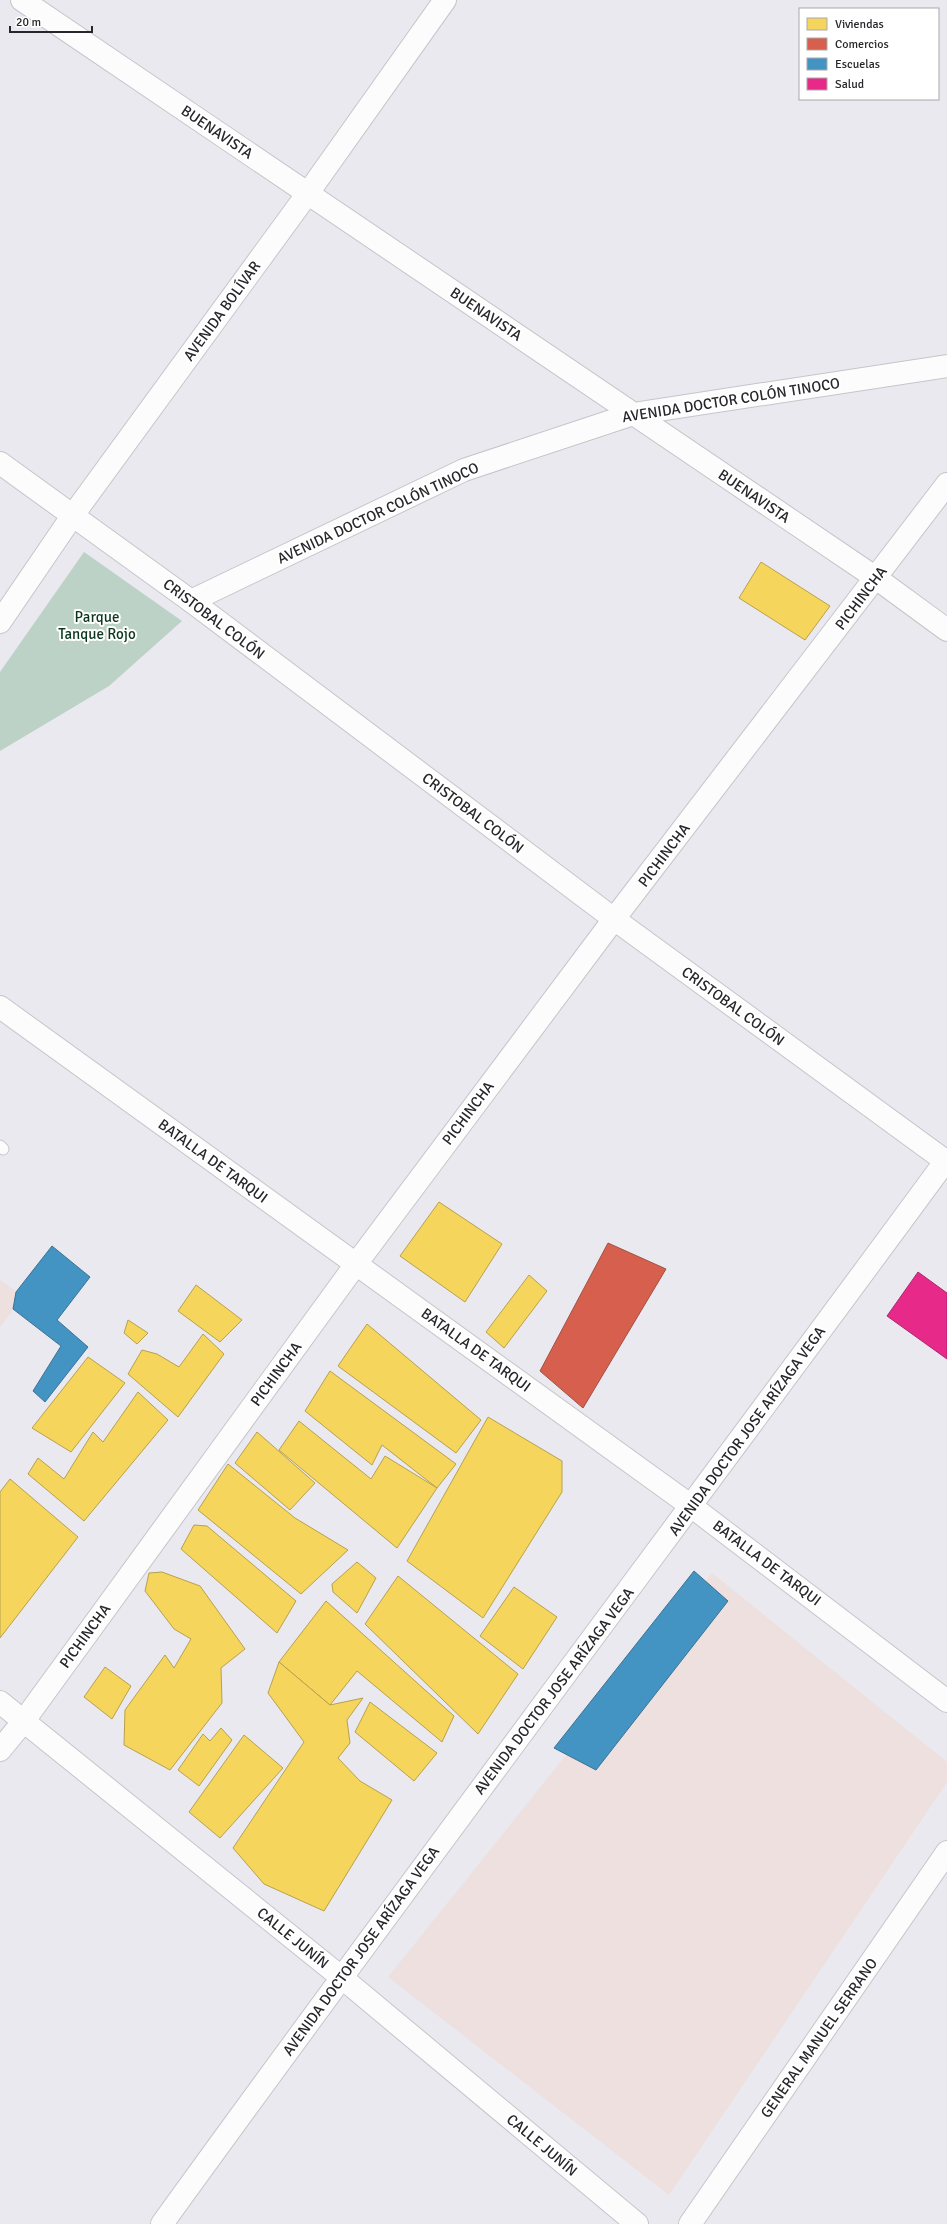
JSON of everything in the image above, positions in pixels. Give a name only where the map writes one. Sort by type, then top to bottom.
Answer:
[{"type":"street","name":"BUENAVISTA","points":[[22,0],[876,578],[947,630]]},
{"type":"street","name":"AVENIDA BOLÍVAR","points":[[0,622],[73,515],[308,194],[445,0]]},
{"type":"street","name":"AVENIDA DOCTOR COLÓN TINOCO","points":[[191,601],[464,470],[632,414],[947,366]]},
{"type":"street","name":"CRISTOBAL COLÓN","points":[[0,462],[191,601],[614,919],[946,1161]]},
{"type":"street","name":"PICHINCHA","points":[[0,1750],[23,1722],[356,1264],[614,919],[947,484]]},
{"type":"street","name":"BATALLA DE TARQUI","points":[[0,1006],[692,1506],[947,1701]]},
{"type":"street","name":"AVENIDA DOCTOR JOSE ARÍZAGA VEGA","points":[[162,2224],[341,1977],[692,1506],[946,1161]]},
{"type":"street","name":"CALLE JUNÍN","points":[[0,1702],[341,1977],[638,2224]]},
{"type":"street","name":"GENERAL MANUEL SERRANO","points":[[690,2224],[947,1852]]},
{"type":"shaded area","points":[[0,1280],[23,1296],[0,1327]]},
{"type":"shaded area","points":[[712,1573],[947,1762],[947,1782],[669,2195],[388,1977]]},
{"type":"green space","name":"Parque Tanque Rojo","points":[[84,552],[182,621],[109,686],[0,751],[0,672]]},
{"type":"building: Viviendas","points":[[761,562],[830,606],[805,640],[739,598]]},
{"type":"building: Viviendas","points":[[439,1202],[502,1244],[465,1302],[400,1256]]},
{"type":"building: Viviendas","points":[[529,1275],[547,1291],[504,1348],[486,1332]]},
{"type":"building: Viviendas","points":[[196,1285],[242,1320],[220,1342],[178,1311]]},
{"type":"building: Viviendas","points":[[128,1320],[148,1333],[137,1344],[124,1333]]},
{"type":"building: Viviendas","points":[[367,1324],[481,1420],[456,1453],[338,1366]]},
{"type":"building: Viviendas","points":[[203,1334],[224,1354],[178,1417],[128,1374],[142,1350],[157,1354],[179,1367]]},
{"type":"building: Viviendas","points":[[88,1357],[125,1383],[71,1452],[32,1428]]},
{"type":"building: Viviendas","points":[[330,1371],[456,1464],[437,1488],[382,1445],[372,1465],[305,1411]]},
{"type":"building: Viviendas","points":[[138,1392],[168,1420],[84,1521],[28,1474],[38,1458],[64,1479],[93,1432],[103,1442]]},
{"type":"building: Viviendas","points":[[488,1417],[562,1461],[562,1492],[483,1618],[407,1561]]},
{"type":"building: Viviendas","points":[[299,1421],[371,1479],[385,1456],[437,1488],[397,1548],[279,1450]]},
{"type":"building: Viviendas","points":[[257,1432],[315,1483],[290,1510],[235,1463]]},
{"type":"building: Viviendas","points":[[228,1464],[295,1518],[348,1550],[301,1594],[198,1510]]},
{"type":"building: Viviendas","points":[[10,1479],[78,1537],[0,1638],[0,1492]]},
{"type":"building: Viviendas","points":[[194,1525],[207,1526],[296,1601],[277,1633],[181,1549]]},
{"type":"building: Viviendas","points":[[357,1562],[376,1578],[357,1613],[333,1592],[332,1584]]},
{"type":"building: Viviendas","points":[[162,1572],[200,1586],[245,1649],[221,1668],[222,1703],[170,1770],[124,1745],[125,1710],[165,1655],[174,1668],[191,1639],[174,1629],[145,1591],[149,1573]]},
{"type":"building: Viviendas","points":[[398,1576],[518,1674],[478,1734],[365,1624]]},
{"type":"building: Viviendas","points":[[514,1587],[557,1617],[523,1669],[480,1636]]},
{"type":"building: Viviendas","points":[[326,1601],[454,1716],[442,1742],[357,1671],[330,1705],[279,1662]]},
{"type":"building: Viviendas","points":[[279,1662],[330,1705],[363,1698],[347,1720],[350,1743],[338,1758],[360,1781],[392,1800],[324,1911],[264,1884],[233,1848],[304,1742],[268,1693]]},
{"type":"building: Viviendas","points":[[105,1667],[131,1686],[112,1719],[84,1697]]},
{"type":"building: Viviendas","points":[[370,1702],[437,1753],[414,1781],[355,1732]]},
{"type":"building: Viviendas","points":[[221,1728],[232,1740],[199,1786],[178,1770],[203,1734],[210,1741]]},
{"type":"building: Viviendas","points":[[244,1735],[283,1768],[220,1838],[189,1812]]},
{"type":"building: Comercios","points":[[608,1243],[666,1269],[583,1408],[540,1371]]},
{"type":"building: Escuelas","points":[[52,1246],[90,1277],[57,1320],[88,1347],[45,1402],[33,1391],[61,1346],[13,1309],[16,1292]]},
{"type":"building: Escuelas","points":[[694,1571],[728,1601],[596,1770],[554,1748]]},
{"type":"building: Salud","points":[[918,1272],[947,1293],[947,1359],[887,1316]]}]
